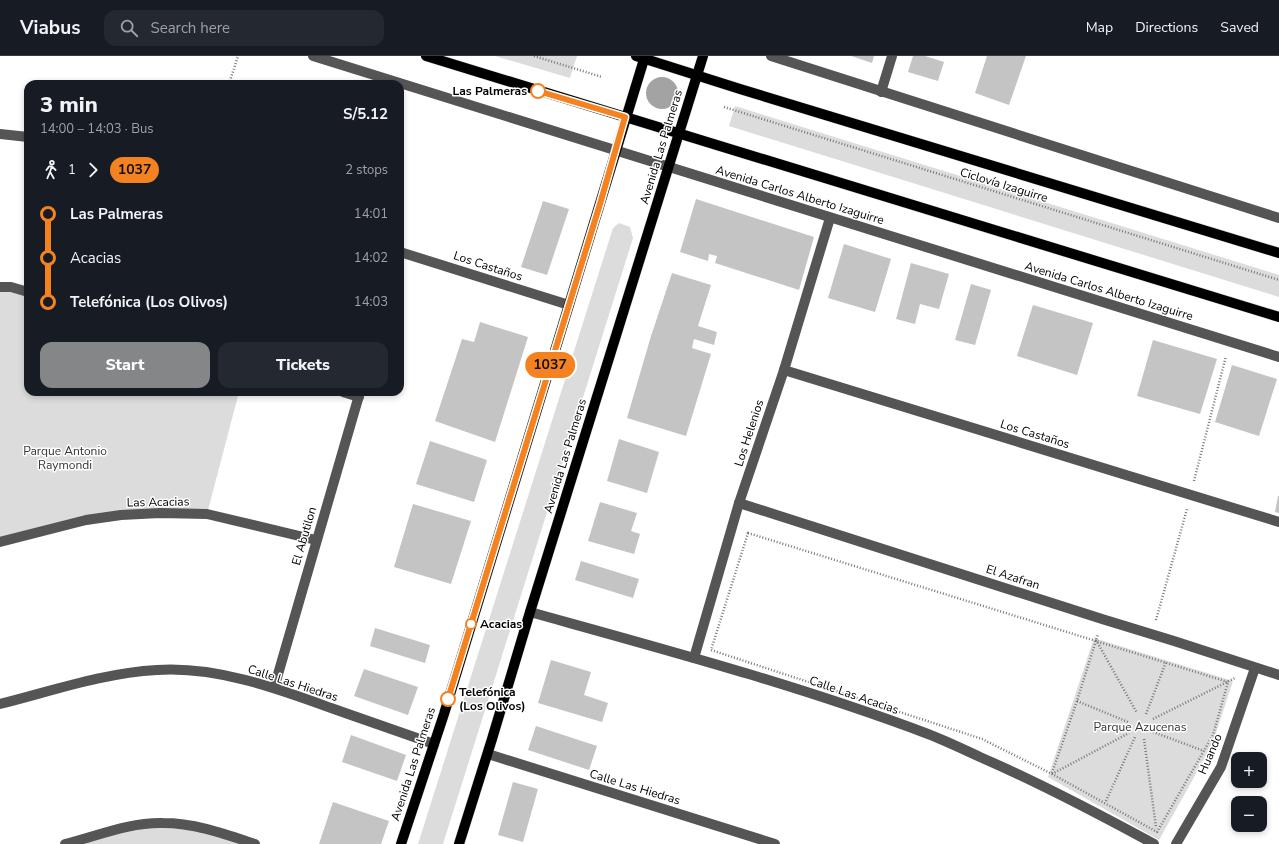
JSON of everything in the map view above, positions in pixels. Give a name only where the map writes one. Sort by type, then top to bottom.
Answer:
[{"type":"main road","name":"Avenida Carlos Alberto Izaguirre","points":[[426,56],[1279,317]]},
{"type":"main road","name":"Avenida Las Palmeras","points":[[459,844],[703,56]]},
{"type":"main road","name":"Avenida Las Palmeras","points":[[400,844],[434,744],[569,305],[642,57]]},
{"type":"main road","points":[[642,57],[697,76],[1279,253]]},
{"type":"street","name":"Avenida Carlos Alberto Izaguirre","points":[[313,56],[389,80]]},
{"type":"street","points":[[771,56],[1279,218]]},
{"type":"street","points":[[881,92],[892,56]]},
{"type":"street","name":"Avenida Carlos Alberto Izaguirre","points":[[404,85],[1279,357]]},
{"type":"street","points":[[0,134],[24,137]]},
{"type":"street","name":"Los Helenios","points":[[694,658],[739,503],[784,370],[830,218]]},
{"type":"street","name":"Los Castaños","points":[[404,257],[569,305]]},
{"type":"street","points":[[0,287],[24,291]]},
{"type":"street","name":"Los Castaños","points":[[784,370],[1279,522]]},
{"type":"street","name":"El Abutilon","points":[[274,688],[358,396]]},
{"type":"street","name":"El Azafran","points":[[739,503],[1279,675]]},
{"type":"street","name":"Las Acacias","points":[[0,542],[86,520],[122,515],[160,513],[207,514],[316,540]]},
{"type":"street","name":"Calle Las Acacias","points":[[530,612],[694,658],[814,694],[930,735],[1032,780],[1100,814],[1154,844]]},
{"type":"street","name":"Huando","points":[[1176,844],[1221,767],[1256,668]]},
{"type":"street","name":"Calle Las Hiedras","points":[[0,704],[106,676],[158,670],[201,672],[222,675],[274,688],[434,744]]},
{"type":"street","name":"Calle Las Hiedras","points":[[488,754],[776,844]]},
{"type":"street","points":[[67,844],[128,827],[162,823],[188,825],[255,844]]},
{"type":"path","points":[[230,80],[238,56]]},
{"type":"path","points":[[534,56],[602,77]]},
{"type":"path","name":"Ciclovía Izaguirre","points":[[724,107],[1279,280]]},
{"type":"path","points":[[1157,832],[1052,774],[982,740],[711,650],[748,533],[1228,682]]},
{"type":"path","points":[[1052,774],[1077,701],[1102,619]]},
{"type":"path","points":[[1096,640],[1136,713]]},
{"type":"path","points":[[1146,714],[1166,662]]},
{"type":"path","points":[[1153,720],[1256,668]]},
{"type":"path","points":[[1157,832],[1213,735],[1228,682]]},
{"type":"path","points":[[1077,701],[1128,722]]},
{"type":"path","points":[[1153,732],[1204,751]]},
{"type":"path","points":[[1052,774],[1129,733]]},
{"type":"path","points":[[1105,803],[1135,738]]},
{"type":"path","points":[[1144,739],[1157,832]]},
{"type":"green space","points":[[495,56],[577,56],[570,78]]},
{"type":"green space","points":[[735,106],[1279,275],[1279,297],[729,126]]},
{"type":"green space","points":[[619,223],[630,227],[633,238],[443,844],[418,844],[613,228]]},
{"type":"green space","name":"Parque Antonio Raymondi","points":[[0,287],[24,291],[24,396],[238,396],[207,514],[143,514],[0,542]]},
{"type":"green space","name":"Parque Azucenas","points":[[1094,638],[1233,681],[1212,745],[1159,840],[1048,777]]},
{"type":"green space","points":[[162,823],[255,844],[67,844]]},
{"type":"shaded area","points":[[665,77],[671,79],[676,84],[678,93],[676,102],[671,107],[659,109],[653,107],[648,102],[646,90],[648,84],[653,79]]},
{"type":"building","points":[[851,56],[874,56],[872,63]]},
{"type":"building","points":[[913,56],[925,56],[944,62],[938,81],[908,72]]},
{"type":"building","points":[[987,56],[1026,56],[1009,105],[975,93]]},
{"type":"building","points":[[696,199],[814,237],[799,290],[715,263],[717,256],[709,254],[708,261],[680,252]]},
{"type":"building","points":[[543,201],[569,209],[547,275],[521,267]]},
{"type":"building","points":[[844,244],[891,259],[875,312],[828,298]]},
{"type":"building","points":[[911,263],[949,274],[939,309],[920,304],[915,324],[896,319]]},
{"type":"building","points":[[672,273],[711,285],[698,326],[717,332],[714,345],[694,339],[692,348],[711,354],[686,436],[627,418],[651,336]]},
{"type":"building","points":[[971,284],[991,290],[975,345],[955,340]]},
{"type":"building","points":[[1033,305],[1093,323],[1077,375],[1017,356]]},
{"type":"building","points":[[480,322],[528,337],[495,442],[435,421],[462,339],[474,342]]},
{"type":"building","points":[[1153,340],[1217,359],[1200,414],[1137,396]]},
{"type":"building","points":[[1232,365],[1277,379],[1259,436],[1215,422]]},
{"type":"building","points":[[619,439],[659,452],[647,493],[607,481]]},
{"type":"building","points":[[430,441],[487,460],[474,502],[416,484]]},
{"type":"building","points":[[1279,496],[1279,513],[1275,512]]},
{"type":"building","points":[[600,502],[637,513],[631,531],[640,534],[634,554],[588,541]]},
{"type":"building","points":[[413,504],[471,521],[451,584],[394,567]]},
{"type":"building","points":[[581,561],[639,579],[633,598],[575,580]]},
{"type":"building","points":[[375,628],[430,645],[425,663],[370,646]]},
{"type":"building","points":[[551,660],[591,672],[584,695],[608,703],[602,722],[538,703]]},
{"type":"building","points":[[364,669],[418,687],[408,715],[354,696]]},
{"type":"building","points":[[536,726],[597,746],[589,770],[528,750]]},
{"type":"building","points":[[351,735],[406,755],[397,781],[342,762]]},
{"type":"building","points":[[513,782],[538,789],[523,842],[498,835]]},
{"type":"building","points":[[333,802],[389,821],[381,844],[319,844]]},
{"type":"bus line","name":"1037","points":[[448,699],[600,204],[625,117],[538,91]]},
{"type":"place","name":"Las Palmeras","points":[[538,91]]},
{"type":"place","name":"Acacias","points":[[471,624]]},
{"type":"place","name":"Telefónica (Los Olivos)","points":[[448,699]]}]
